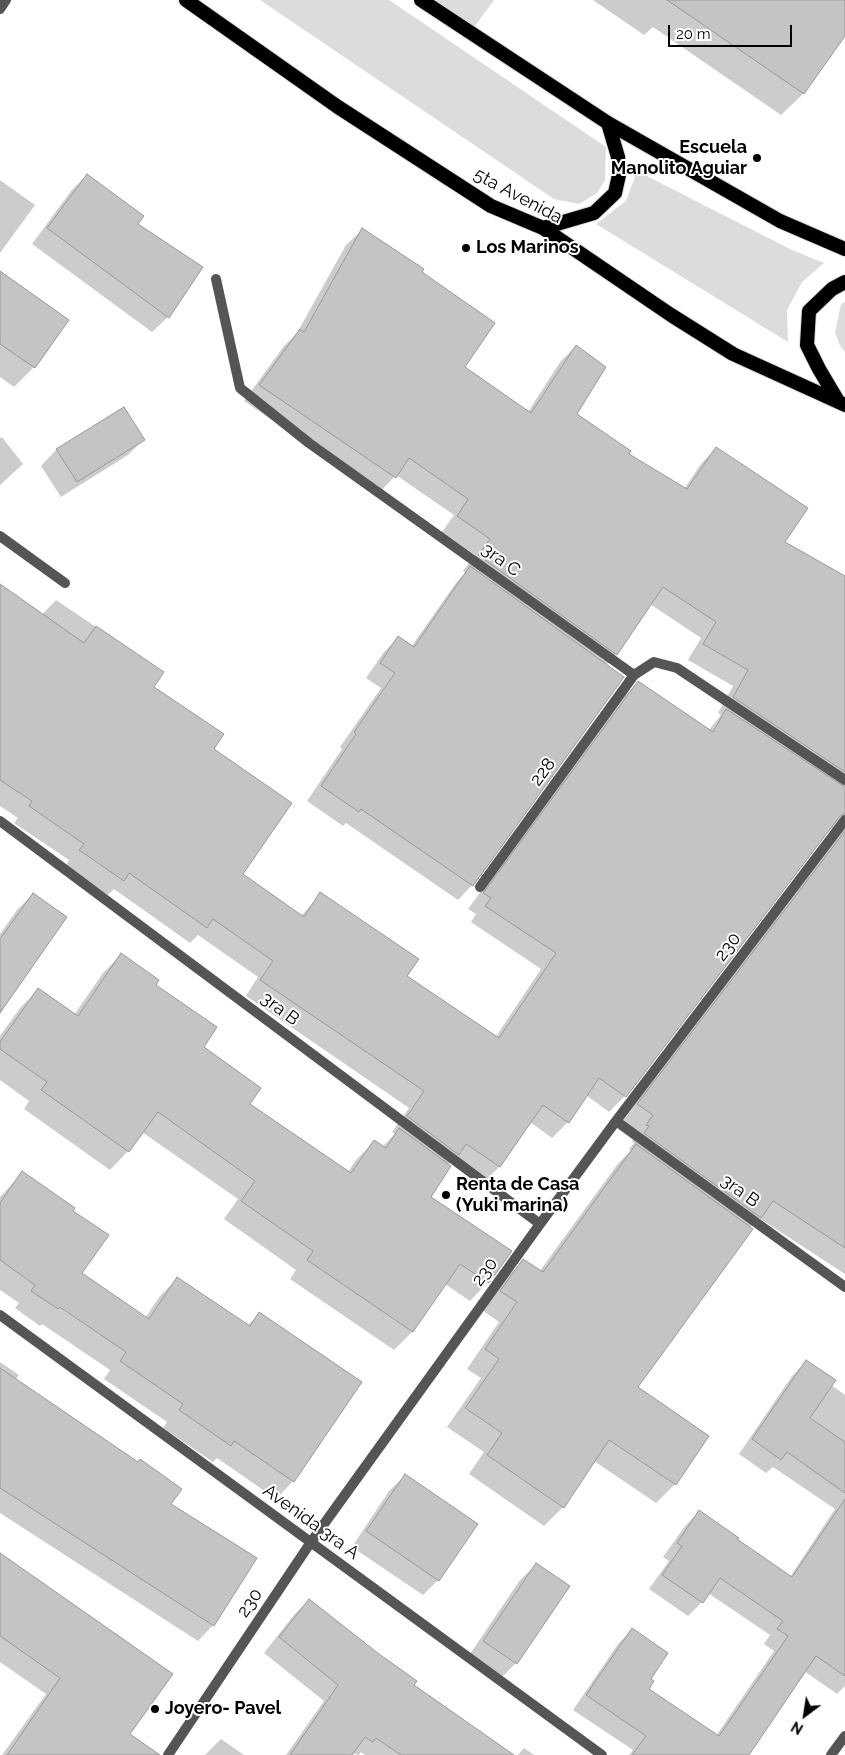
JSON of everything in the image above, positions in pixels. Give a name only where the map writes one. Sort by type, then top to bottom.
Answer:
[{"type":"highway","name":"5ta Avenida","points":[[186,0],[338,106],[491,206],[543,228],[671,315],[733,354],[841,403]]},
{"type":"highway","points":[[421,0],[608,123],[780,221],[845,250]]},
{"type":"highway","points":[[543,228],[594,213],[615,193],[619,175],[618,157],[608,123]]},
{"type":"highway","points":[[841,403],[819,369],[807,344],[809,310],[832,289],[845,282]]},
{"type":"street","points":[[0,8],[6,0]]},
{"type":"street","name":"3ra C","points":[[216,279],[240,388],[309,443],[634,675]]},
{"type":"street","points":[[0,536],[65,583]]},
{"type":"street","points":[[634,675],[654,662],[677,668],[845,780]]},
{"type":"street","name":"228","points":[[480,887],[634,675]]},
{"type":"street","name":"230","points":[[168,1755],[311,1542],[540,1224],[845,820]]},
{"type":"street","name":"3ra B","points":[[0,821],[540,1224]]},
{"type":"street","name":"3ra B","points":[[616,1121],[845,1287]]},
{"type":"street","name":"Avenida 3ra A","points":[[0,1315],[602,1755]]},
{"type":"street","points":[[831,1755],[845,1736]]},
{"type":"shaded area","points":[[260,0],[389,0],[606,147],[605,180],[597,193],[579,204],[554,199]]},
{"type":"shaded area","points":[[421,0],[494,0],[470,33]]},
{"type":"shaded area","points":[[637,171],[792,250],[824,263],[802,282],[787,310],[788,342],[596,224],[626,201]]},
{"type":"shaded area","points":[[845,302],[845,352],[840,346],[835,332],[841,304]]},
{"type":"building","points":[[667,0],[845,0],[845,36],[804,94]]},
{"type":"building","points":[[87,174],[144,216],[138,224],[203,267],[169,318],[47,228]]},
{"type":"building","points":[[362,228],[424,269],[422,272],[495,323],[465,367],[531,413],[576,345],[606,367],[577,414],[631,451],[629,454],[687,489],[716,447],[808,508],[785,542],[845,576],[845,772],[733,697],[748,670],[703,644],[716,622],[663,587],[617,655],[478,555],[490,539],[457,516],[468,499],[409,458],[396,478],[259,385],[300,329],[304,332]]},
{"type":"building","points":[[0,271],[69,320],[35,368],[0,344]]},
{"type":"building","points":[[124,407],[145,440],[77,482],[56,449]]},
{"type":"building","points":[[470,566],[624,677],[473,886],[361,809],[359,812],[321,786],[356,734],[354,732],[395,673],[380,663],[398,636],[414,647]]},
{"type":"building","points":[[0,584],[84,643],[96,626],[164,672],[154,687],[224,734],[214,749],[292,803],[243,874],[304,917],[320,892],[419,959],[407,976],[499,1038],[556,953],[485,906],[491,898],[483,893],[638,681],[713,732],[726,709],[845,787],[845,813],[840,816],[626,1097],[599,1078],[569,1123],[543,1105],[500,1167],[466,1144],[459,1155],[407,1116],[424,1091],[260,980],[273,961],[213,919],[207,928],[129,873],[124,881],[79,850],[84,844],[29,806],[32,801],[0,780]]},
{"type":"building","points":[[845,831],[845,1248],[773,1201],[761,1218],[644,1133],[649,1126],[646,1125],[653,1115],[637,1104]]},
{"type":"building","points":[[33,893],[67,917],[0,1013],[0,939]]},
{"type":"building","points":[[121,953],[159,980],[156,985],[217,1027],[204,1047],[261,1088],[250,1104],[351,1173],[374,1140],[386,1148],[399,1128],[451,1166],[431,1197],[512,1251],[489,1283],[460,1264],[413,1332],[307,1260],[313,1251],[241,1201],[255,1181],[158,1112],[129,1152],[41,1090],[47,1082],[0,1049],[0,1042],[38,988],[78,1016]]},
{"type":"building","points":[[636,1144],[753,1229],[638,1387],[709,1436],[676,1485],[609,1440],[564,1508],[487,1455],[502,1433],[465,1408],[499,1359],[485,1349],[517,1302],[500,1291],[523,1259],[543,1272]]},
{"type":"building","points":[[22,1171],[75,1208],[73,1211],[109,1235],[82,1273],[149,1319],[177,1277],[250,1326],[259,1312],[362,1382],[294,1482],[234,1441],[231,1446],[179,1410],[183,1404],[120,1361],[126,1352],[60,1307],[58,1309],[31,1291],[35,1285],[0,1260],[0,1203]]},
{"type":"building","points":[[806,1360],[836,1380],[810,1418],[845,1442],[845,1493],[787,1452],[781,1460],[752,1439]]},
{"type":"building","points":[[0,1368],[138,1462],[140,1459],[182,1489],[171,1504],[257,1558],[214,1626],[0,1488]]},
{"type":"building","points":[[405,1474],[478,1524],[439,1581],[366,1531]]},
{"type":"building","points":[[845,1499],[845,1676],[816,1656],[749,1755],[632,1755],[646,1736],[586,1695],[632,1628],[668,1653],[651,1679],[654,1681],[649,1689],[719,1736],[788,1636],[777,1629],[783,1621],[720,1578],[703,1603],[662,1575],[682,1546],[677,1543],[699,1510],[792,1577]]},
{"type":"building","points":[[0,1553],[173,1674],[130,1734],[160,1755],[7,1755],[60,1678],[0,1636]]},
{"type":"building","points":[[536,1563],[570,1586],[517,1664],[483,1641]]},
{"type":"building","points":[[309,1599],[417,1681],[414,1685],[514,1755],[401,1755],[376,1738],[373,1742],[365,1737],[352,1755],[290,1755],[338,1685],[279,1637]]},
{"type":"place","name":"Escuela Manolito Aguiar","points":[[757,158]]},
{"type":"place","name":"Los Marinos","points":[[466,248]]},
{"type":"place","name":"Renta de Casa (Yuki marina)","points":[[446,1195]]},
{"type":"place","name":"Joyero- Pavel","points":[[155,1709]]}]
